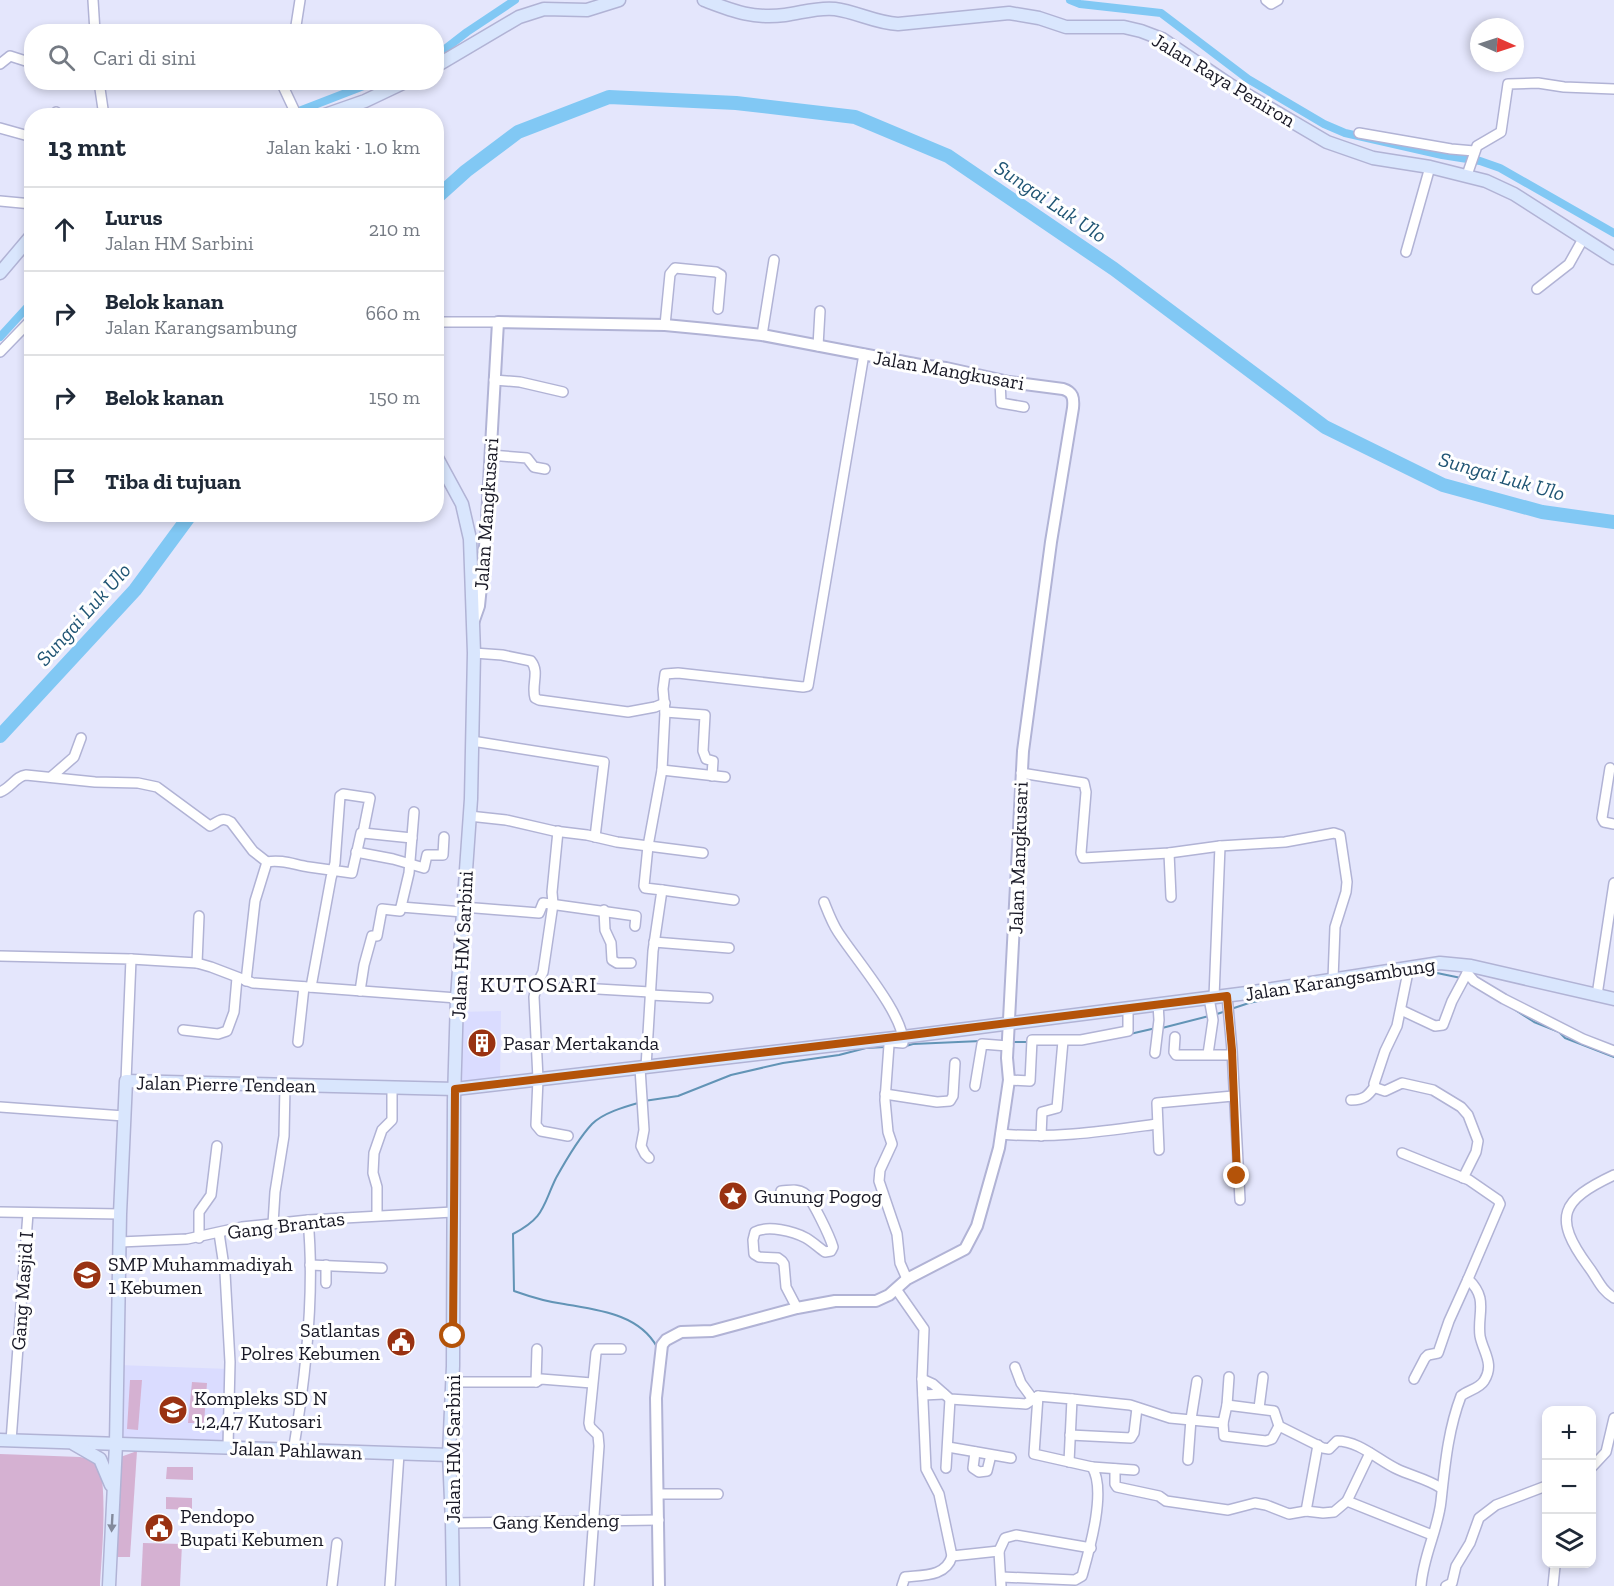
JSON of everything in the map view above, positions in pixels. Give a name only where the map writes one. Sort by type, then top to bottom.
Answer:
[{"type":"main road","points":[[444,61],[519,17],[558,5],[587,10],[619,0]]},
{"type":"main road","name":"Jalan Raya Peniron","points":[[704,0],[739,14],[753,16],[836,9],[885,24],[898,24],[1010,13],[1039,18],[1066,27],[1124,27],[1162,39],[1230,85],[1327,141],[1373,158],[1430,167],[1469,170],[1514,194],[1614,258]]},
{"type":"main road","points":[[345,108],[388,90]]},
{"type":"main road","points":[[0,273],[24,244]]},
{"type":"main road","name":"Jalan HM Sarbini","points":[[444,471],[462,504],[467,521],[472,559],[474,653],[469,816],[457,998],[449,1455],[453,1586]]},
{"type":"main road","name":"Jalan Karangsambung","points":[[455,1089],[1158,1004],[1212,1001],[1228,1005],[1333,979],[1440,963],[1466,974],[1614,999]]},
{"type":"main road","name":"Jalan Pierre Tendean","points":[[109,1586],[116,1444],[120,1214],[126,1081],[455,1089]]},
{"type":"main road","points":[[99,1443],[115,1428]]},
{"type":"main road","name":"Jalan Pahlawan","points":[[5,1441],[449,1455]]},
{"type":"main road","points":[[70,1442],[100,1460],[114,1490]]},
{"type":"main road","points":[[115,1459],[135,1444]]},
{"type":"street","points":[[93,0],[94,24]]},
{"type":"street","points":[[296,24],[300,0]]},
{"type":"street","points":[[1266,0],[1271,4],[1278,0]]},
{"type":"street","points":[[0,64],[10,56],[24,60]]},
{"type":"street","points":[[1469,170],[1473,153],[1480,142],[1497,136],[1500,132],[1508,84],[1538,83],[1564,87],[1614,89]]},
{"type":"street","points":[[100,90],[103,108]]},
{"type":"street","points":[[285,90],[294,108]]},
{"type":"street","points":[[0,128],[24,135]]},
{"type":"street","points":[[1359,133],[1473,153]]},
{"type":"street","points":[[1406,252],[1430,167]]},
{"type":"street","points":[[0,201],[24,203]]},
{"type":"street","points":[[1537,290],[1565,268],[1583,239]]},
{"type":"street","points":[[762,335],[774,260]]},
{"type":"street","points":[[665,325],[670,274],[673,269],[716,272],[721,275],[718,309]]},
{"type":"street","points":[[818,346],[820,311]]},
{"type":"street","points":[[444,322],[498,322]]},
{"type":"street","name":"Jalan Mangkusari","points":[[473,624],[478,614],[481,593],[498,322],[665,325],[762,335],[946,368],[1000,381],[1064,389],[1071,393],[1074,402],[1035,651],[1022,773],[1007,1058],[1009,1080],[995,1164],[977,1226],[965,1250],[907,1279],[889,1295],[876,1301],[835,1301],[797,1308],[712,1331],[681,1332],[666,1340],[663,1345],[656,1398],[658,1494]]},
{"type":"street","points":[[0,352],[24,327]]},
{"type":"street","points":[[734,900],[644,887],[648,846],[662,770],[665,708],[663,677],[666,674],[808,686],[864,354]]},
{"type":"street","points":[[494,380],[520,382],[563,392]]},
{"type":"street","points":[[1000,381],[1001,403],[1024,407]]},
{"type":"street","points":[[490,454],[527,458],[534,466],[545,468]]},
{"type":"street","points":[[474,653],[502,655],[531,661],[535,669],[533,691],[535,698],[539,700],[628,712],[665,708],[705,715],[703,751],[706,759],[713,761],[712,776]]},
{"type":"street","points":[[51,777],[74,757],[81,738]]},
{"type":"street","points":[[472,741],[604,762],[595,837]]},
{"type":"street","points":[[1610,768],[1602,818],[1604,822],[1614,824]]},
{"type":"street","points":[[662,770],[725,777]]},
{"type":"street","points":[[1022,773],[1084,783],[1086,792],[1081,853],[1083,858],[1169,853],[1220,846],[1285,842],[1334,833],[1340,835],[1347,882],[1335,927],[1333,979]]},
{"type":"street","points":[[0,792],[10,788],[19,776],[23,775],[138,783],[157,787],[210,826],[220,820],[231,822],[254,851],[267,862],[288,862],[334,870],[352,873],[370,798],[341,794],[334,870],[307,987],[298,1042]]},
{"type":"street","points":[[360,991],[368,949],[372,936],[377,936],[382,909],[399,911],[410,864],[414,812]]},
{"type":"street","points":[[469,816],[506,820],[558,831],[703,853]]},
{"type":"street","points":[[558,831],[552,892],[554,904],[543,972],[536,986],[534,997],[538,1079],[536,1125],[541,1131],[568,1136]]},
{"type":"street","points":[[363,833],[412,838]]},
{"type":"street","points":[[356,852],[424,868],[427,855],[444,855],[444,837]]},
{"type":"street","points":[[1208,1054],[1213,1020],[1220,846]]},
{"type":"street","points":[[1169,853],[1171,897]]},
{"type":"street","points":[[183,1030],[218,1034],[226,1030],[234,1012],[255,901],[267,862]]},
{"type":"street","points":[[1597,995],[1614,883]]},
{"type":"street","points":[[649,1158],[641,1146],[644,1130],[643,1067],[654,942],[662,890]]},
{"type":"street","points":[[824,902],[837,930],[897,1018],[903,1036],[903,1043],[891,1042],[888,1048],[885,1094],[888,1132],[892,1144],[880,1170],[879,1181],[897,1234],[900,1263],[907,1279]]},
{"type":"street","points":[[400,907],[539,913],[543,903],[636,916],[635,926]]},
{"type":"street","points":[[604,910],[605,930],[611,943],[612,960],[618,963],[631,963]]},
{"type":"street","points":[[196,963],[199,916]]},
{"type":"street","points":[[654,942],[729,948]]},
{"type":"street","points":[[0,956],[196,963],[241,979],[307,987],[457,998]]},
{"type":"street","points":[[126,1081],[131,959]]},
{"type":"street","points":[[1351,1100],[1367,1097],[1375,1086],[1385,1051],[1397,1026],[1409,968]]},
{"type":"street","points":[[1401,1010],[1430,1024],[1440,1026],[1445,1021],[1466,974],[1504,999],[1583,1039],[1614,1051]]},
{"type":"street","points":[[563,987],[708,998]]},
{"type":"street","points":[[1155,1053],[1159,1020],[1158,1004]]},
{"type":"street","points":[[1228,1005],[1240,1200]]},
{"type":"street","points":[[1009,1080],[1030,1081],[1032,1040],[1103,1040],[1129,1031],[1128,1008]]},
{"type":"street","points":[[1175,1037],[1174,1052],[1176,1055],[1232,1055]]},
{"type":"street","points":[[1041,1136],[1042,1112],[1057,1108],[1063,1041]]},
{"type":"street","points":[[975,1086],[982,1044],[1008,1042]]},
{"type":"street","points":[[885,1094],[937,1102],[950,1101],[955,1063]]},
{"type":"street","points":[[1375,1086],[1385,1091],[1397,1084],[1409,1084],[1433,1090],[1461,1107],[1468,1115],[1478,1141],[1476,1152],[1463,1178]]},
{"type":"street","points":[[273,1224],[275,1192],[284,1136],[285,1085]]},
{"type":"street","points":[[377,1215],[377,1187],[373,1173],[374,1153],[382,1130],[392,1120],[392,1088]]},
{"type":"street","points":[[1159,1150],[1155,1105],[1158,1102],[1233,1096]]},
{"type":"street","points":[[0,1107],[124,1116]]},
{"type":"street","points":[[1001,1134],[1041,1136],[1083,1134],[1157,1124]]},
{"type":"street","points":[[199,1238],[200,1212],[211,1195],[216,1146]]},
{"type":"street","points":[[1402,1153],[1463,1178],[1498,1200],[1500,1204],[1438,1353],[1425,1358],[1414,1379]]},
{"type":"street","points":[[1614,1175],[1578,1196],[1566,1212],[1568,1234],[1572,1243],[1599,1286],[1614,1298]]},
{"type":"street","points":[[781,1191],[796,1190],[806,1193],[833,1247],[831,1251],[825,1252],[803,1236],[767,1228],[755,1232],[754,1254],[759,1257],[778,1258],[782,1261],[786,1287],[797,1308]]},
{"type":"street","points":[[0,1212],[120,1214]]},
{"type":"street","name":"Gang Brantas","points":[[120,1242],[199,1238],[242,1227],[308,1220],[453,1212]]},
{"type":"street","name":"Gang Masjid I","points":[[5,1441],[28,1213]]},
{"type":"street","points":[[292,1449],[304,1385],[310,1265],[308,1220]]},
{"type":"street","points":[[219,1233],[225,1273],[230,1362],[228,1447]]},
{"type":"street","points":[[310,1265],[382,1268]]},
{"type":"street","points":[[326,1265],[326,1283]]},
{"type":"street","points":[[1422,1586],[1425,1556],[1441,1502],[1441,1488],[1452,1426],[1463,1394],[1482,1385],[1488,1368],[1488,1354],[1480,1338],[1481,1302],[1475,1285],[1468,1279]]},
{"type":"street","points":[[897,1288],[923,1326],[922,1379],[926,1469],[939,1494],[952,1556],[948,1567],[943,1571],[905,1578],[902,1586]]},
{"type":"street","points":[[536,1382],[537,1348]]},
{"type":"street","points":[[589,1586],[599,1446],[598,1435],[590,1428],[589,1423],[592,1383],[597,1350],[601,1348],[621,1349]]},
{"type":"street","points":[[1015,1367],[1021,1383],[1035,1397],[1034,1454],[1092,1467],[1134,1470]]},
{"type":"street","points":[[1229,1377],[1223,1423],[1224,1436],[1266,1441],[1272,1439],[1279,1426]]},
{"type":"street","points":[[1259,1408],[1263,1377]]},
{"type":"street","points":[[452,1382],[536,1382],[541,1379],[592,1383]]},
{"type":"street","points":[[922,1379],[933,1384],[947,1397],[948,1447],[945,1468]]},
{"type":"street","points":[[1188,1460],[1197,1380]]},
{"type":"street","points":[[923,1395],[1026,1404],[1035,1397],[1071,1399],[1123,1404],[1170,1418],[1223,1423]]},
{"type":"street","points":[[1069,1461],[1071,1399]]},
{"type":"street","points":[[1227,1405],[1274,1411],[1279,1426],[1318,1445],[1329,1449],[1341,1440],[1399,1470],[1424,1478],[1441,1488]]},
{"type":"street","points":[[1070,1435],[1131,1438],[1134,1433],[1137,1408]]},
{"type":"street","points":[[1596,1463],[1610,1451],[1614,1418]]},
{"type":"street","points":[[1306,1511],[1318,1445]]},
{"type":"street","points":[[948,1447],[1011,1458]]},
{"type":"street","points":[[975,1452],[973,1468],[979,1472],[987,1471],[991,1455]]},
{"type":"street","points":[[1115,1469],[1117,1487],[1159,1496],[1166,1502],[1228,1510],[1255,1503],[1289,1514],[1306,1511],[1323,1513],[1334,1512],[1347,1501],[1370,1453]]},
{"type":"street","points":[[390,1586],[399,1454]]},
{"type":"street","points":[[1091,1548],[1016,1535],[1005,1538],[999,1551],[1001,1581],[1075,1580],[1082,1576],[1091,1548],[1094,1535],[1098,1482],[1092,1467]]},
{"type":"street","points":[[1452,1585],[1456,1566],[1470,1543],[1479,1518],[1496,1506],[1542,1488]]},
{"type":"street","points":[[659,1586],[655,1520],[658,1494],[718,1494]]},
{"type":"street","points":[[1347,1501],[1432,1534]]},
{"type":"street","name":"Gang Kendeng","points":[[452,1523],[655,1520]]},
{"type":"street","points":[[332,1586],[337,1543]]},
{"type":"street","points":[[952,1556],[999,1551]]},
{"type":"street","points":[[1553,1586],[1555,1568]]},
{"type":"shaded area","name":"Pasar Mertakanda","points":[[501,1011],[500,1083],[455,1089],[457,1012]]},
{"type":"shaded area","name":"Kompleks SD N 1,2,4,7 Kutosari","points":[[119,1365],[229,1369],[226,1446],[117,1442]]},
{"type":"shaded area","points":[[130,1380],[142,1380],[138,1430],[127,1429]]},
{"type":"shaded area","points":[[192,1382],[207,1383],[204,1423],[188,1423]]},
{"type":"shaded area","points":[[137,1451],[130,1557],[110,1557],[115,1459]]},
{"type":"shaded area","points":[[0,1454],[80,1457],[97,1464],[103,1486],[100,1586],[0,1586]]},
{"type":"shaded area","points":[[167,1467],[193,1467],[193,1480],[166,1479]]},
{"type":"shaded area","points":[[166,1497],[192,1498],[192,1510],[166,1509]]},
{"type":"shaded area","points":[[143,1543],[182,1544],[180,1586],[141,1586]]},
{"type":"waterway","points":[[444,50],[515,0]]},
{"type":"waterway","points":[[1070,0],[1080,4],[1161,13],[1248,79],[1324,124],[1345,133],[1442,155],[1480,161],[1500,168],[1614,233]]},
{"type":"waterway","points":[[307,108],[353,90]]},
{"type":"waterway","name":"Sungai Luk Ulo","points":[[444,191],[466,171],[518,132],[609,97],[736,103],[855,117],[948,156],[1114,269],[1325,427],[1443,485],[1542,512],[1614,522]]},
{"type":"waterway","points":[[0,337],[24,311]]},
{"type":"waterway","name":"Sungai Luk Ulo","points":[[0,736],[135,590],[185,522]]},
{"type":"waterway","points":[[1410,975],[1437,973],[1461,978]]},
{"type":"waterway","points":[[1322,987],[1390,977]]},
{"type":"waterway","points":[[1231,1009],[1310,990]]},
{"type":"waterway","points":[[1486,993],[1497,999]]},
{"type":"waterway","points":[[1509,1006],[1534,1022],[1559,1032],[1565,1038],[1614,1057]]},
{"type":"waterway","points":[[1214,1015],[1226,1011]]},
{"type":"waterway","points":[[1162,1028],[1209,1016]]},
{"type":"waterway","points":[[1130,1034],[1156,1028]]},
{"type":"waterway","points":[[906,1046],[981,1041]]},
{"type":"waterway","points":[[1011,1042],[1029,1042]]},
{"type":"waterway","points":[[644,1101],[678,1096],[731,1075],[783,1063],[839,1055],[866,1048],[885,1047]]},
{"type":"waterway","points":[[638,1103],[608,1114],[592,1124],[568,1157],[541,1211],[531,1222],[513,1234],[514,1291],[545,1301],[604,1312],[629,1320],[640,1327],[657,1347]]},
{"type":"waterway","points":[[653,1559],[653,1586]]},
{"type":"place","name":"Pasar Mertakanda","points":[[482,1043]]},
{"type":"place","name":"Gunung Pogog","points":[[733,1196]]},
{"type":"place","name":"SMP Muhammadiyah 1 Kebumen","points":[[87,1275]]},
{"type":"place","name":"Satlantas Polres Kebumen","points":[[401,1342]]},
{"type":"place","name":"Kompleks SD N 1,2,4,7 Kutosari","points":[[173,1410]]},
{"type":"place","name":"Pendopo Bupati Kebumen","points":[[159,1528]]},
{"type":"district","name":"KUTOSARI","points":[[539,984]]},
{"type":"route","points":[[453,1336],[455,1089],[1227,996],[1232,1050],[1237,1176]]}]
